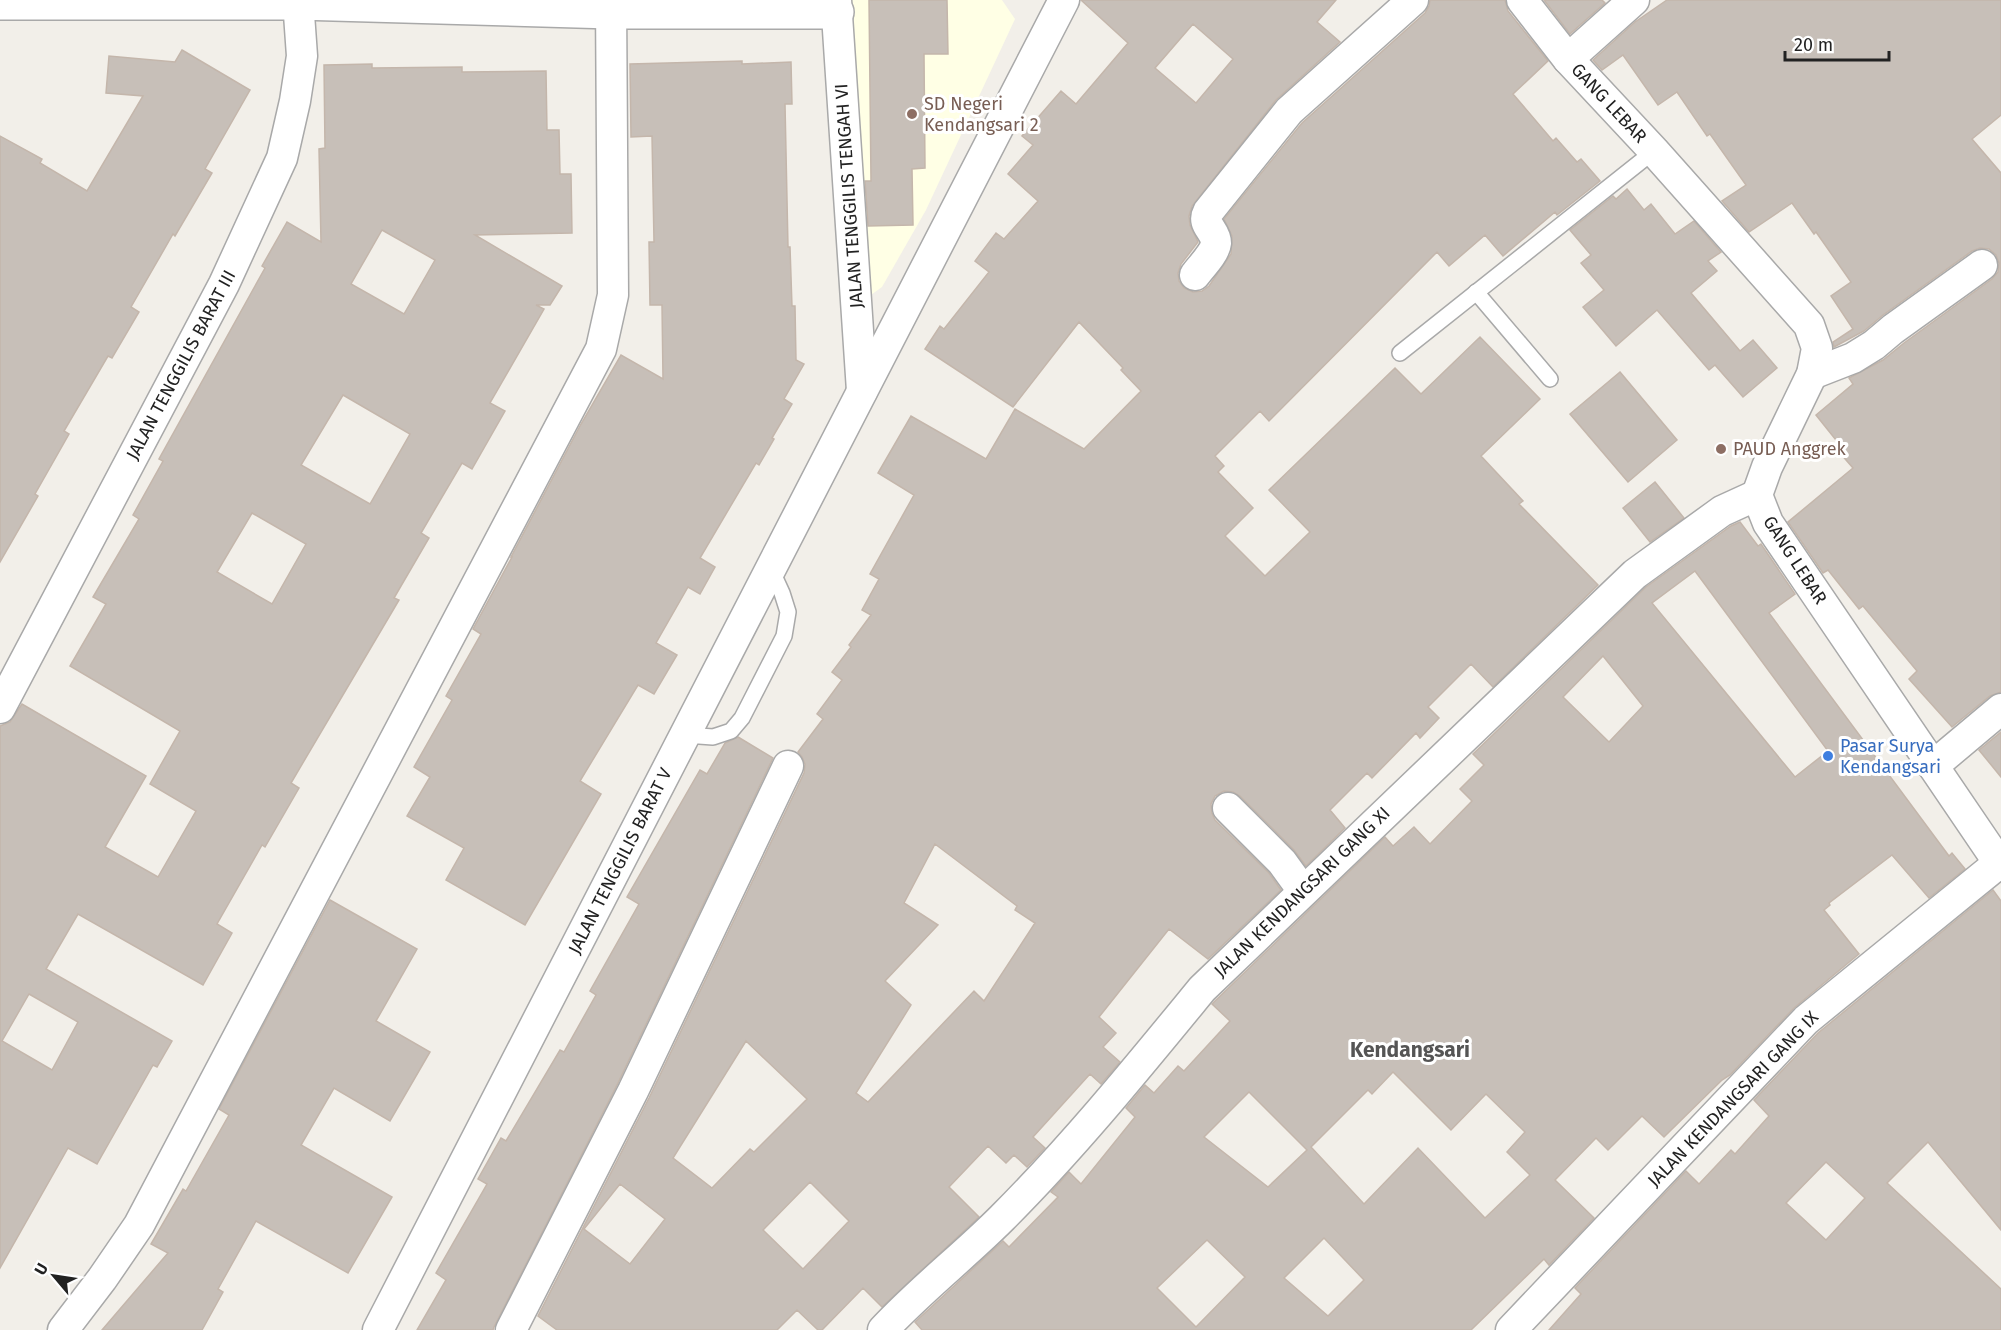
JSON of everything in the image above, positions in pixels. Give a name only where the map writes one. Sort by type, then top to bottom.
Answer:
[{"type":"street","name":"JALAN TENGGILIS BARAT V","points":[[378,1330],[1064,0]]},
{"type":"street","points":[[1195,275],[1215,248],[1215,236],[1205,217],[1208,212],[1289,111],[1413,0]]},
{"type":"street","name":"GANG LEBAR","points":[[1522,0],[1568,59],[1654,151],[1809,325],[1817,348],[1812,374],[1767,467],[1757,495],[1768,523],[2000,865]]},
{"type":"street","points":[[1568,59],[1634,0]]},
{"type":"street","points":[[0,3],[298,1],[611,6],[836,6]]},
{"type":"street","name":"JALAN TENGGILIS BARAT III","points":[[0,708],[224,284],[282,158],[302,56],[298,1]]},
{"type":"street","points":[[63,1330],[139,1226],[601,349],[613,296],[611,6]]},
{"type":"street","name":"JALAN TENGGILIS TENGAH VI","points":[[836,6],[862,392]]},
{"type":"street","points":[[1812,374],[1853,358],[1874,345],[1982,265]]},
{"type":"street","name":"JALAN KENDANGSARI GANG XI","points":[[883,1330],[1008,1211],[1140,1065],[1202,989],[1303,891],[1635,574],[1722,511],[1757,495]]},
{"type":"street","points":[[1933,766],[2001,709]]},
{"type":"street","points":[[511,1330],[633,1091],[788,766]]},
{"type":"street","points":[[1228,808],[1282,862],[1303,891]]},
{"type":"street","name":"JALAN KENDANGSARI GANG IX","points":[[1511,1330],[1806,1020],[2000,865]]},
{"type":"lane","points":[[1400,353],[1654,151]]},
{"type":"lane","points":[[1476,292],[1550,379]]},
{"type":"lane","points":[[685,735],[713,737],[731,731],[742,718],[784,636],[788,612],[771,570]]},
{"type":"shaded area","name":"SD Negeri Kendangsari 2","points":[[852,0],[1002,0],[1015,19],[926,210],[882,287],[864,300],[854,268]]},
{"type":"building","points":[[869,0],[947,0],[948,54],[924,54],[925,168],[912,169],[913,225],[868,226],[865,181],[871,181]]},
{"type":"building","points":[[1081,0],[1336,0],[1317,22],[1340,42],[1276,100],[1192,206],[1189,216],[1190,225],[1198,242],[1181,264],[1178,273],[1179,281],[1184,288],[1193,292],[1202,291],[1209,286],[1231,254],[1232,236],[1224,219],[1302,123],[1425,13],[1430,0],[1505,0],[1508,11],[1548,61],[1513,94],[1553,141],[1556,138],[1577,162],[1581,159],[1600,181],[1557,215],[1555,212],[1503,256],[1485,235],[1449,266],[1437,252],[1269,421],[1260,411],[1215,456],[1224,466],[1218,472],[1253,508],[1225,536],[1265,576],[1310,532],[1269,490],[1395,368],[1421,394],[1480,337],[1540,399],[1481,456],[1523,501],[1519,504],[1598,585],[1493,687],[1471,664],[1428,707],[1439,718],[1420,738],[1416,733],[1372,778],[1367,773],[1330,810],[1345,828],[1306,866],[1294,850],[1240,796],[1224,791],[1215,796],[1211,804],[1215,820],[1269,873],[1281,890],[1208,959],[1169,929],[1099,1017],[1116,1033],[1103,1047],[1120,1062],[1101,1084],[1090,1074],[1033,1137],[1045,1148],[1027,1167],[1014,1155],[1006,1163],[988,1146],[949,1187],[979,1217],[882,1307],[863,1288],[822,1330],[818,1330],[797,1310],[777,1330],[557,1330],[538,1316],[649,1098],[804,773],[805,764],[798,752],[823,719],[817,714],[842,680],[832,672],[871,615],[862,610],[879,579],[870,574],[914,495],[878,473],[911,416],[986,459],[1015,409],[1084,449],[1141,391],[1121,370],[1123,368],[1079,322],[1013,407],[925,349],[940,326],[944,329],[989,272],[975,261],[996,233],[1004,239],[1038,201],[1008,174],[1033,145],[1022,136],[1061,91],[1076,104],[1128,43]],"holes":[[[1193,24],[1233,59],[1196,103],[1155,68]],[[935,844],[1017,906],[1015,910],[1035,923],[984,1001],[974,991],[868,1102],[856,1093],[911,1005],[885,981],[938,925],[904,903]],[[746,1041],[807,1099],[754,1152],[750,1149],[712,1188],[673,1158]],[[810,1182],[849,1221],[803,1269],[763,1230]],[[620,1184],[665,1219],[630,1264],[584,1229]]]},
{"type":"building","points":[[1544,0],[1602,0],[1605,3],[1570,34]]},
{"type":"building","points":[[1667,0],[2001,0],[2001,115],[1972,139],[2001,173],[2001,692],[1990,696],[1952,727],[1909,679],[1917,671],[1863,606],[1859,609],[1828,570],[1823,573],[1788,522],[1853,468],[1840,453],[1844,450],[1816,415],[1853,384],[1849,378],[1883,360],[1992,279],[1998,272],[1999,263],[1996,255],[1989,249],[1980,248],[1972,251],[1864,331],[1834,347],[1833,342],[1853,329],[1831,296],[1851,282],[1816,232],[1814,234],[1792,203],[1749,232],[1722,201],[1746,185],[1710,134],[1707,136],[1677,92],[1658,105],[1623,55],[1602,70],[1593,60],[1635,22]]},
{"type":"building","points":[[182,50],[250,90],[205,169],[212,173],[175,236],[173,234],[131,307],[139,312],[112,358],[108,356],[64,431],[69,434],[35,494],[38,496],[0,562],[0,136],[42,159],[40,163],[87,191],[143,96],[106,93],[109,56],[175,62]]},
{"type":"building","points":[[742,61],[742,64],[791,62],[792,104],[785,104],[788,247],[790,247],[792,306],[795,306],[796,360],[804,364],[784,399],[792,404],[772,438],[774,439],[759,465],[756,463],[700,558],[715,567],[700,594],[688,587],[656,643],[677,655],[654,694],[638,685],[580,781],[601,794],[525,925],[446,880],[464,848],[407,816],[430,777],[414,767],[452,700],[446,696],[481,634],[473,629],[581,424],[621,355],[663,379],[662,305],[650,305],[649,242],[654,242],[652,136],[631,137],[630,64]]},
{"type":"building","points":[[372,64],[372,68],[462,67],[462,72],[546,71],[547,130],[559,130],[560,174],[571,174],[572,233],[475,235],[562,286],[550,305],[536,305],[544,309],[490,403],[505,411],[472,469],[462,463],[421,533],[429,538],[394,598],[399,600],[291,783],[299,788],[265,847],[262,845],[217,924],[232,933],[203,985],[78,914],[46,969],[172,1041],[157,1067],[153,1065],[97,1164],[68,1148],[0,1268],[0,726],[10,722],[22,704],[146,776],[105,847],[158,877],[196,811],[150,784],[180,731],[70,666],[106,604],[93,597],[139,519],[133,515],[163,461],[159,459],[265,268],[262,266],[287,222],[321,242],[319,149],[325,148],[324,65]],"holes":[[[382,230],[435,260],[404,314],[351,284]],[[343,395],[410,434],[370,504],[301,465]],[[252,513],[306,544],[272,604],[217,572]],[[29,994],[78,1022],[52,1070],[2,1041]]]},
{"type":"building","points":[[1627,189],[1644,210],[1651,204],[1675,234],[1694,221],[1721,252],[1708,261],[1717,271],[1691,293],[1740,351],[1753,340],[1777,368],[1743,397],[1715,365],[1709,370],[1657,310],[1616,346],[1583,307],[1604,290],[1581,263],[1591,255],[1570,230],[1613,196],[1616,199]]},
{"type":"building","points":[[1620,372],[1677,440],[1628,482],[1570,414]]},
{"type":"building","points":[[1655,482],[1684,518],[1650,542],[1623,508]]},
{"type":"building","points":[[1740,522],[1758,546],[1761,544],[1795,594],[1769,613],[1949,856],[1952,853],[1965,869],[1929,898],[1892,855],[1829,903],[1830,905],[1824,910],[1859,954],[1794,1008],[1730,1075],[1722,1080],[1664,1137],[1642,1116],[1608,1150],[1596,1138],[1555,1180],[1594,1218],[1549,1265],[1544,1259],[1471,1330],[922,1330],[915,1322],[1003,1241],[1009,1247],[1058,1197],[1051,1192],[1069,1172],[1081,1184],[1135,1117],[1126,1108],[1145,1085],[1154,1093],[1178,1066],[1184,1071],[1230,1021],[1212,1004],[1215,1001],[1385,837],[1393,846],[1414,827],[1430,844],[1472,801],[1460,789],[1484,765],[1473,754],[1646,587],[1731,526]],"holes":[[[1695,571],[1828,751],[1795,777],[1652,603]],[[1603,656],[1643,706],[1609,742],[1563,697]],[[1393,1072],[1451,1130],[1486,1094],[1525,1132],[1507,1152],[1530,1175],[1485,1218],[1418,1148],[1364,1204],[1311,1147],[1368,1090],[1372,1094]],[[1249,1092],[1307,1150],[1268,1187],[1204,1137]],[[1324,1238],[1364,1280],[1328,1316],[1284,1278]],[[1207,1240],[1245,1277],[1196,1327],[1157,1288]]]},
{"type":"building","points":[[2001,732],[2001,777],[1979,750]]},
{"type":"building","points":[[738,737],[773,758],[618,1083],[493,1330],[417,1330],[446,1280],[436,1273],[487,1184],[478,1179],[501,1138],[506,1141],[560,1050],[564,1052],[596,995],[590,991],[639,904],[627,897],[700,770],[707,774],[725,743]]},
{"type":"building","points":[[1993,890],[2001,901],[2001,1230],[1928,1142],[1887,1183],[2001,1289],[2001,1330],[1549,1330],[1581,1294],[1575,1288],[1686,1171],[1699,1184],[1731,1150],[1735,1154],[1769,1116],[1754,1100],[1818,1033]],"holes":[[[1826,1162],[1865,1198],[1826,1240],[1786,1203]]]},
{"type":"building","points":[[330,900],[417,949],[376,1021],[430,1052],[390,1121],[334,1088],[301,1145],[392,1197],[348,1273],[256,1221],[218,1289],[223,1292],[202,1330],[102,1330],[168,1253],[151,1244],[183,1189],[186,1191],[229,1115],[219,1109]]},
{"type":"place","name":"SD Negeri Kendangsari 2","points":[[912,114]]},
{"type":"place","name":"PAUD Anggrek","points":[[1721,449]]},
{"type":"place","name":"Pasar Surya Kendangsari","points":[[1828,756]]},
{"type":"district","name":"Kendangsari","points":[[1410,1050]]}]
